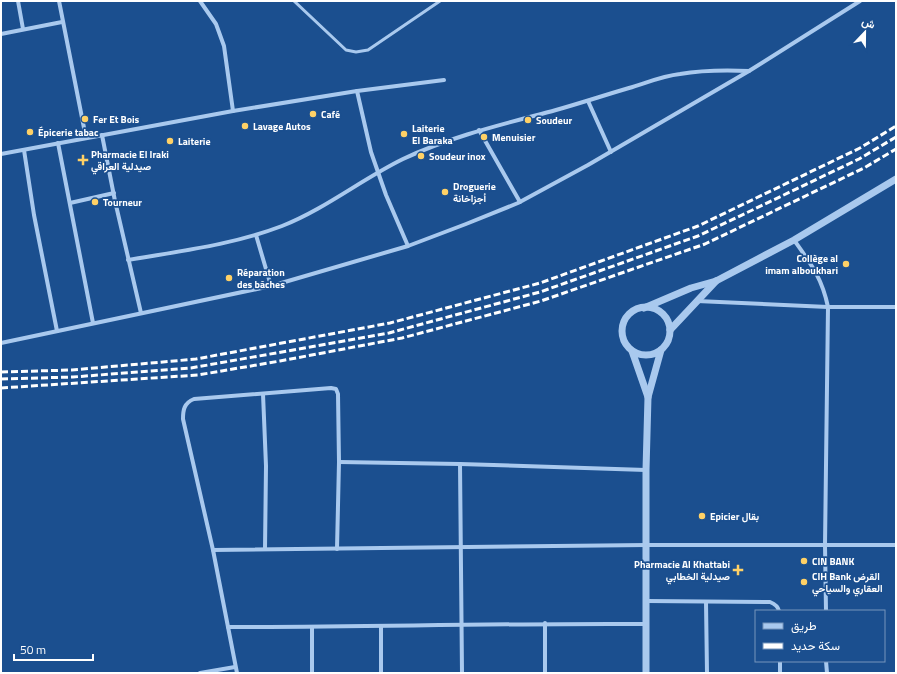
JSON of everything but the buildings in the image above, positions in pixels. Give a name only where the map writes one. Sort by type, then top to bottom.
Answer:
[{"type":"street","points":[[18,1],[24,29]]},
{"type":"street","points":[[59,1],[86,138]]},
{"type":"street","points":[[200,1],[216,24],[224,46],[233,111]]},
{"type":"street","points":[[1,342],[271,286],[408,246],[520,202],[588,166],[749,71],[860,1]]},
{"type":"street","points":[[1,34],[62,22]]},
{"type":"street","points":[[128,260],[211,246],[256,235],[284,225],[310,212],[378,172],[435,145],[479,130],[588,101],[678,74],[697,71],[749,71]]},
{"type":"street","points":[[1,154],[233,111],[357,91],[444,80]]},
{"type":"street","points":[[357,91],[366,136],[378,172],[408,246]]},
{"type":"street","points":[[588,101],[611,152]]},
{"type":"street","points":[[479,130],[520,202]]},
{"type":"street","points":[[102,135],[128,260],[141,313]]},
{"type":"street","points":[[58,143],[93,324]]},
{"type":"street","points":[[24,150],[34,215],[57,331]]},
{"type":"street","points":[[648,397],[632,351],[624,341],[622,333],[623,325],[629,314],[691,288],[716,281],[794,240],[896,179]]},
{"type":"street","points":[[70,203],[114,193]]},
{"type":"street","points":[[256,235],[271,286]]},
{"type":"street","points":[[794,240],[820,278],[828,307],[825,546],[826,610]]},
{"type":"street","points":[[670,330],[716,281]]},
{"type":"street","points":[[697,301],[828,307],[896,307]]},
{"type":"street","points":[[644,308],[654,309],[663,315],[668,322],[670,330],[668,340],[661,350],[648,397],[646,470],[646,673]]},
{"type":"street","points":[[632,351],[637,354],[646,355],[661,350]]},
{"type":"street","points":[[237,673],[213,550],[183,419],[185,405],[188,401],[194,398],[331,388],[336,389],[338,394],[339,462],[337,549]]},
{"type":"street","points":[[263,394],[266,466],[265,549]]},
{"type":"street","points":[[339,462],[646,470]]},
{"type":"street","points":[[460,464],[462,673]]},
{"type":"street","points":[[213,550],[647,545],[896,545]]},
{"type":"street","points":[[647,601],[770,602],[778,607],[779,610]]},
{"type":"street","points":[[706,602],[707,673]]},
{"type":"street","points":[[228,627],[545,623],[647,624]]},
{"type":"street","points":[[545,623],[545,673]]},
{"type":"street","points":[[381,626],[382,673]]},
{"type":"street","points":[[312,627],[312,673]]},
{"type":"street","points":[[780,662],[780,673]]},
{"type":"street","points":[[826,662],[826,673]]},
{"type":"street","points":[[200,673],[235,667]]},
{"type":"lane","points":[[294,1],[346,50],[356,52],[368,50],[440,1]]},
{"type":"railway","points":[[1,372],[72,370],[196,359],[390,323],[540,283],[698,226],[860,148],[896,126]]},
{"type":"railway","points":[[1,379],[73,377],[191,368],[389,333],[540,292],[698,236],[859,159],[896,137]]},
{"type":"railway","points":[[1,388],[198,375],[402,338],[541,301],[705,244],[864,168],[896,149]]},
{"type":"place","name":"Café","points":[[313,114]]},
{"type":"place","name":"Fer Et Bois","points":[[85,119]]},
{"type":"place","name":"Soudeur","points":[[528,120]]},
{"type":"place","name":"Lavage Autos","points":[[245,126]]},
{"type":"place","name":"Épicerie tabac","points":[[30,132]]},
{"type":"place","name":"Laiterie El Baraka","points":[[404,134]]},
{"type":"place","name":"Menuisier","points":[[484,137]]},
{"type":"place","name":"Laiterie","points":[[170,141]]},
{"type":"place","name":"Soudeur inox","points":[[421,156]]},
{"type":"place","name":"Pharmacie El Iraki صيدلية العراقي","points":[[83,160]]},
{"type":"place","name":"Droguerie أجزاخانة","points":[[445,192]]},
{"type":"place","name":"Tourneur","points":[[95,202]]},
{"type":"place","name":"Collège al imam alboukhari","points":[[846,264]]},
{"type":"place","name":"Réparation des bâches","points":[[229,278]]},
{"type":"place","name":"Epicier بقال","points":[[702,516]]},
{"type":"place","name":"CIN BANK","points":[[804,561]]},
{"type":"place","name":"Pharmacie Al Khattabi صيدلية الخطابي","points":[[738,570]]},
{"type":"place","name":"CIH Bank القرض العقاري والسياحي","points":[[804,582]]}]
